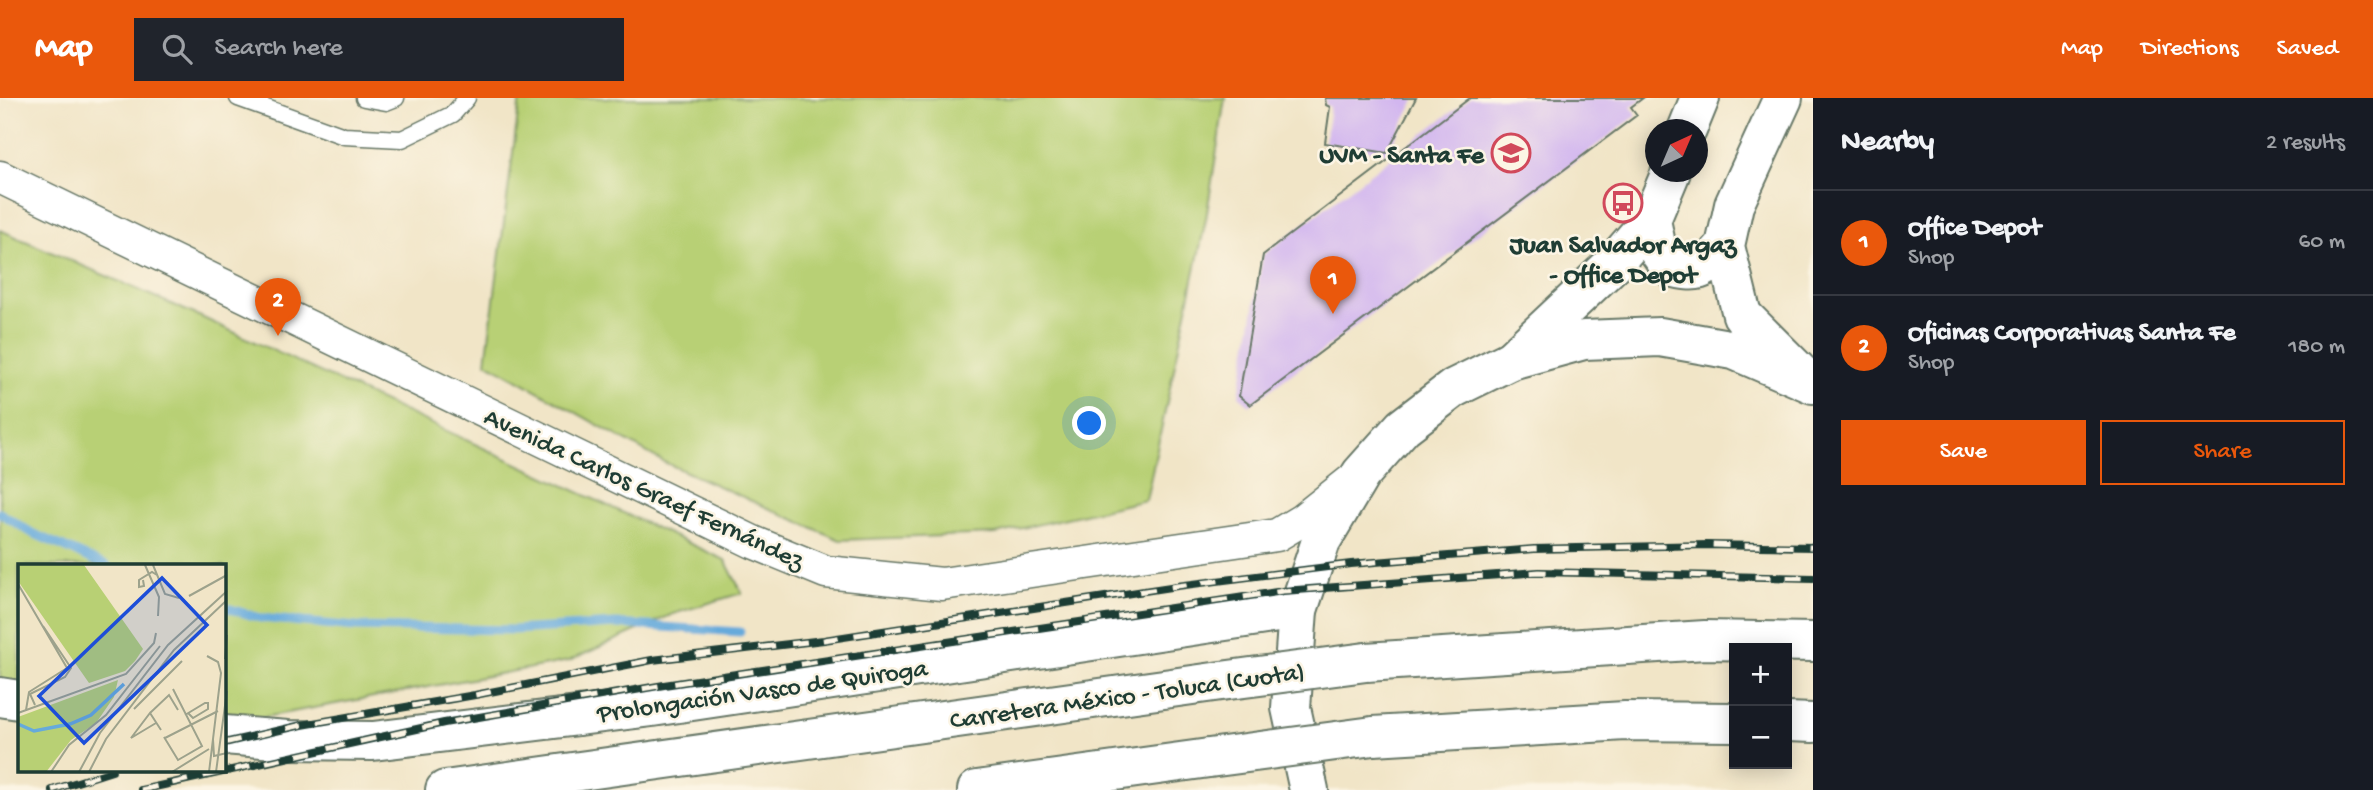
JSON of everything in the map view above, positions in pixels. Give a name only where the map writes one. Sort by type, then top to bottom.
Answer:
[{"type":"main road","points":[[1692,119],[1700,98]]},
{"type":"main road","points":[[1783,98],[1734,205],[1725,246],[1742,315],[1809,381]]},
{"type":"main road","points":[[1511,360],[1612,265],[1651,220],[1667,182]]},
{"type":"main road","points":[[1651,220],[1657,249],[1670,267],[1692,273],[1705,267],[1725,246]]},
{"type":"main road","points":[[1309,790],[1292,708],[1298,610],[1321,541],[1361,474],[1404,427],[1454,388],[1511,360],[1584,340],[1660,337],[1734,349],[1809,381]]},
{"type":"main road","name":"Prolongación Vasco de Quiroga","points":[[226,735],[288,740],[373,741],[652,707],[1298,610]]},
{"type":"main road","points":[[1705,640],[1813,620]]},
{"type":"main road","name":"Carretera México - Toluca (Cuota)","points":[[445,790],[1366,662],[1705,640],[1813,642]]},
{"type":"main road","points":[[0,697],[18,700]]},
{"type":"main road","points":[[977,790],[1373,736],[1625,721],[1729,722]]},
{"type":"main road","points":[[1792,722],[1813,723]]},
{"type":"street","name":"Avenida Carlos Graef Fernández","points":[[0,177],[753,542],[826,572],[942,584],[1277,536],[1361,474]]},
{"type":"lane","points":[[239,98],[344,136],[402,139],[453,114],[467,98]]},
{"type":"lane","points":[[364,98],[386,102],[396,98]]},
{"type":"green space","points":[[520,98],[1225,98],[1206,219],[1146,500],[996,534],[840,540],[664,462],[486,362]]},
{"type":"green space","points":[[0,230],[201,317],[725,560],[742,593],[673,614],[569,661],[243,721],[226,718],[226,564],[18,564],[18,684],[0,680]]},
{"type":"building","points":[[1325,98],[1416,98],[1387,153],[1325,143],[1330,107],[1326,105]]},
{"type":"building","points":[[1470,98],[1643,98],[1631,107],[1637,115],[1250,405],[1239,396],[1263,255]]},
{"type":"waterway","points":[[0,513],[32,533],[102,564]]},
{"type":"waterway","points":[[226,608],[260,618],[356,627],[513,630],[616,624],[740,632]]},
{"type":"railway","points":[[226,743],[302,725],[652,660],[824,640],[1177,586],[1351,564],[1534,549],[1707,545],[1813,547]]},
{"type":"railway","points":[[226,771],[444,723],[664,685],[1283,591],[1539,572],[1813,578]]},
{"type":"railway","points":[[52,790],[109,772]]},
{"type":"railway","points":[[141,790],[222,772]]},
{"type":"place","name":"UVM - Santa Fe","points":[[1511,153]]},
{"type":"place","name":"Juan Salvador Argaz - Office Depot","points":[[1623,203]]},
{"type":"place","name":"Office Depot","points":[[1333,314]]},
{"type":"place","name":"Oficinas Corporativas Santa Fe","points":[[278,336]]}]
